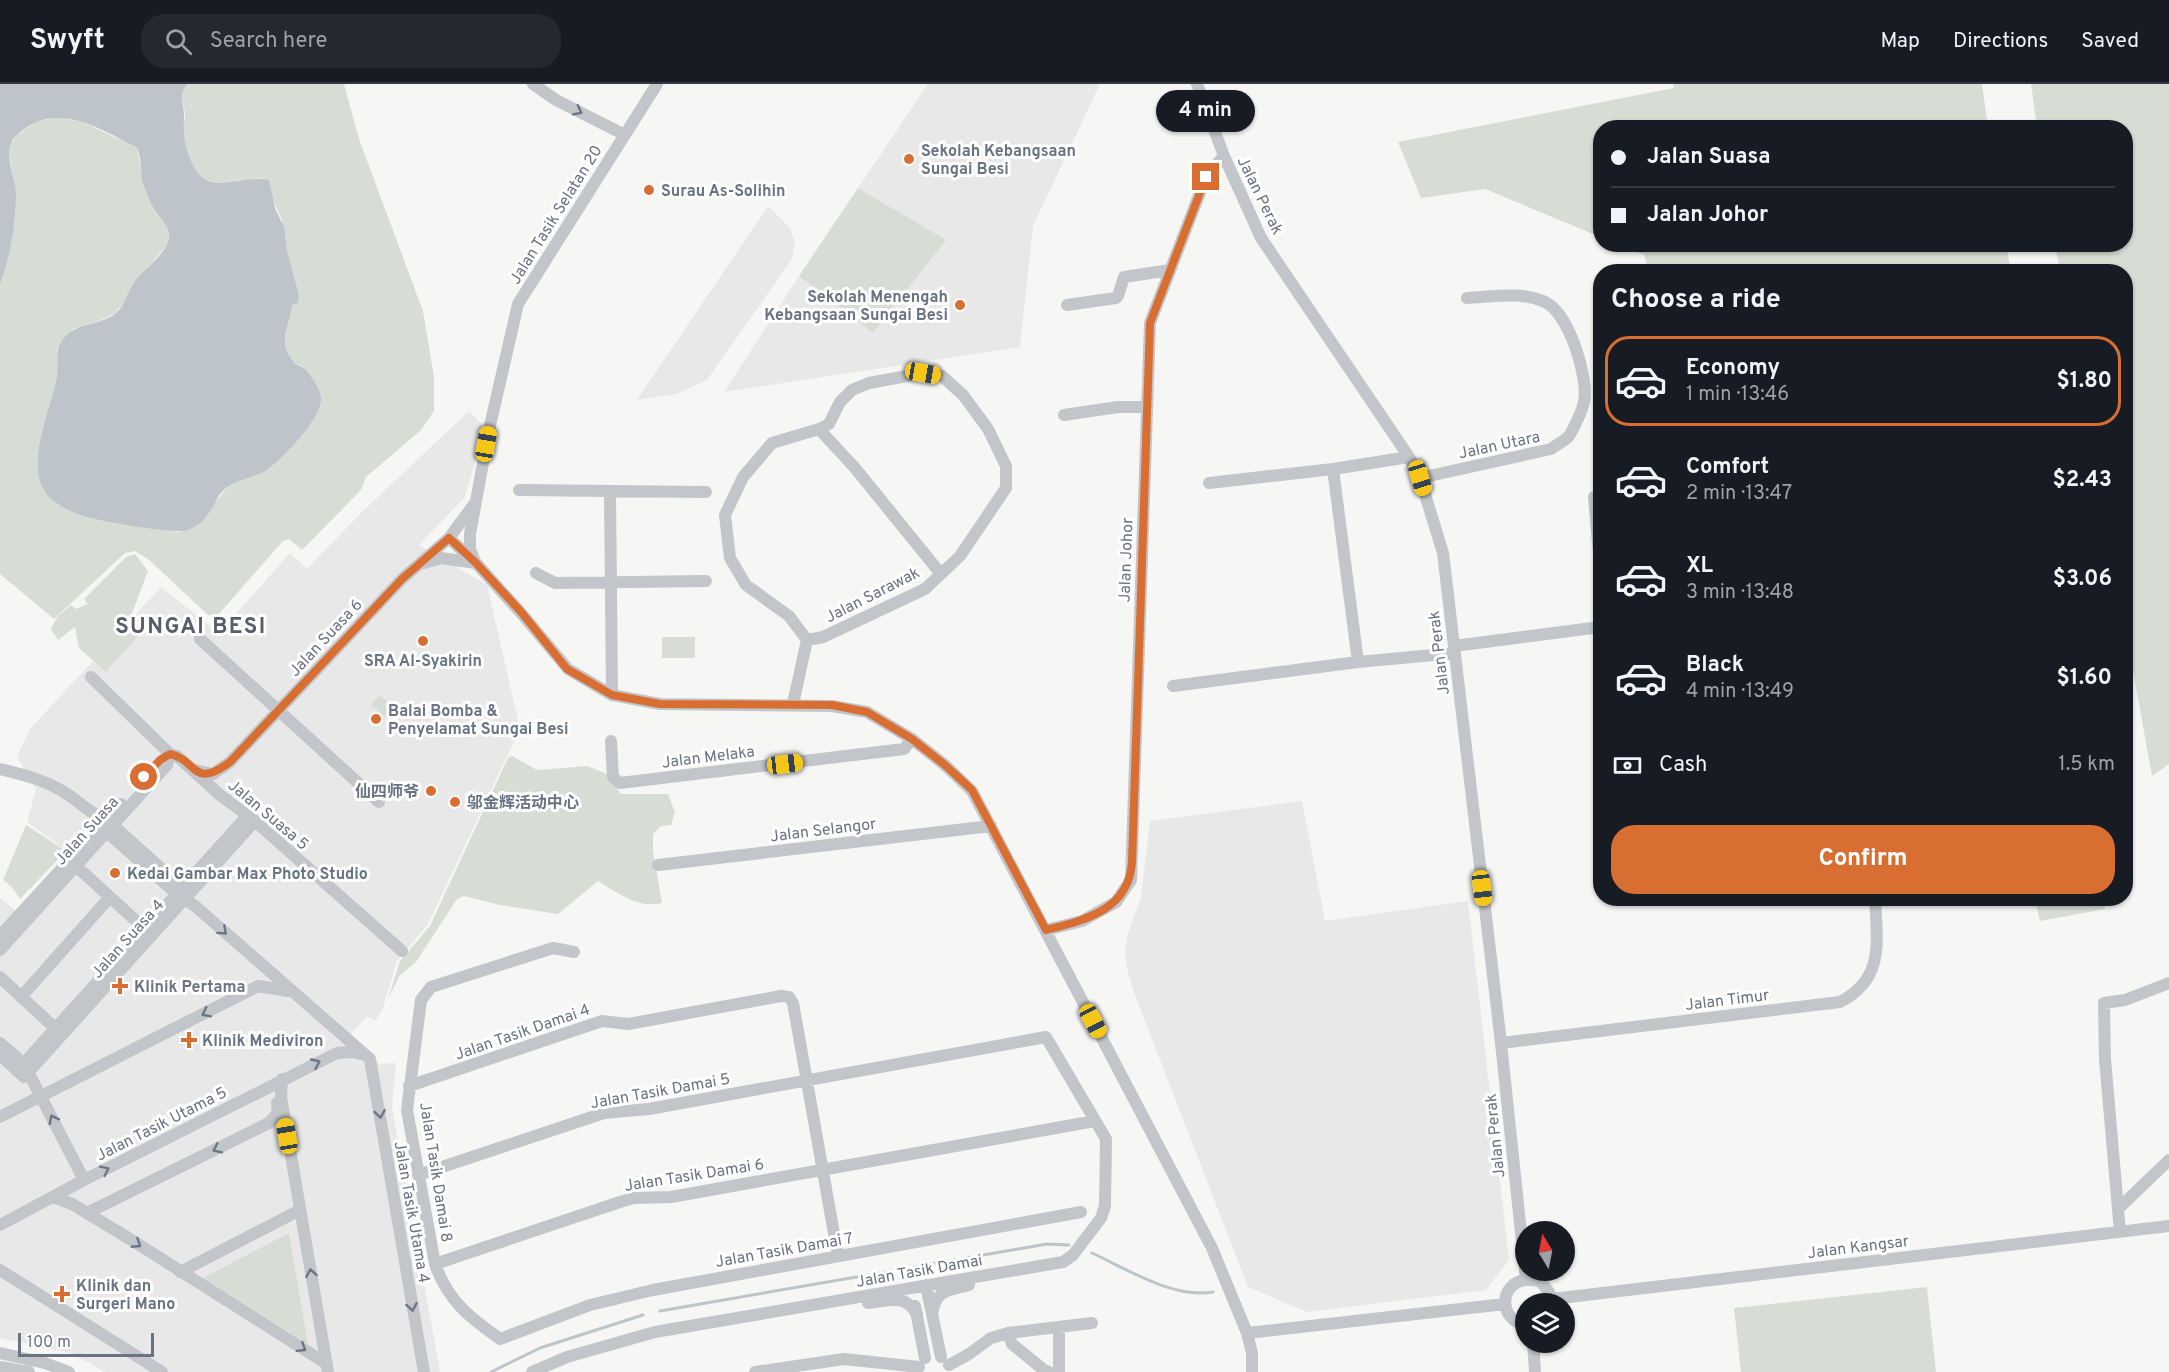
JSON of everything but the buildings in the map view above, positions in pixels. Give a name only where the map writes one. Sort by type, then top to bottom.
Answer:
[{"type":"street","points":[[533,84],[556,100],[625,135]]},
{"type":"street","name":"Jalan Tasik Selatan 20","points":[[449,538],[476,502],[489,430],[518,304],[657,84]]},
{"type":"street","name":"Jalan Perak","points":[[1197,84],[1224,156],[1261,238],[1409,457],[1420,478],[1443,553],[1520,1221]]},
{"type":"street","name":"Jalan Johor","points":[[1046,930],[1082,921],[1116,902],[1131,879],[1150,323],[1206,177],[1224,156]]},
{"type":"street","points":[[1067,305],[1116,298],[1119,296],[1124,277],[1170,270]]},
{"type":"street","name":"Jalan Utara","points":[[1420,478],[1551,449],[1569,437],[1584,401],[1583,380],[1573,337],[1556,309],[1546,302],[1521,296],[1467,298]]},
{"type":"street","name":"Jalan Sarawak","points":[[807,640],[823,637],[926,589],[960,556],[1006,488],[1006,466],[988,429],[963,396],[942,376],[923,373],[869,382],[852,390],[840,402],[829,424],[819,429]]},
{"type":"street","points":[[1064,415],[1118,407],[1147,407]]},
{"type":"street","points":[[793,704],[807,640],[789,616],[746,585],[730,558],[725,514],[743,477],[772,443],[819,429],[855,468],[941,574]]},
{"type":"street","points":[[1209,483],[1334,469],[1409,457]]},
{"type":"street","points":[[1334,469],[1358,662]]},
{"type":"street","points":[[519,490],[706,492]]},
{"type":"street","points":[[610,491],[612,695]]},
{"type":"street","points":[[476,502],[470,542],[476,563]]},
{"type":"street","points":[[449,538],[476,563],[522,613],[567,669],[612,695],[660,704],[832,705],[867,712],[912,739],[972,790],[1224,1275],[1247,1333],[1252,1353],[1252,1372]]},
{"type":"street","name":"Jalan Suasa 6","points":[[193,770],[213,774],[230,762],[402,579],[449,538]]},
{"type":"street","points":[[419,564],[441,558],[476,563]]},
{"type":"street","points":[[536,573],[555,583],[706,581]]},
{"type":"street","points":[[1173,686],[1593,628]]},
{"type":"street","points":[[200,639],[379,802]]},
{"type":"street","name":"Jalan Suasa 5","points":[[91,678],[170,754],[177,756],[220,795],[252,818],[402,951]]},
{"type":"street","name":"Jalan Melaka","points":[[611,741],[613,777],[620,783],[904,749],[912,739]]},
{"type":"street","name":"Jalan Suasa","points":[[0,936],[160,760],[170,754]]},
{"type":"street","points":[[230,762],[222,776],[222,782],[232,802]]},
{"type":"street","points":[[0,769],[43,781],[68,794],[367,1056]]},
{"type":"street","name":"Jalan Suasa 4","points":[[25,1072],[182,893],[252,818]]},
{"type":"street","name":"Jalan Suasa","points":[[0,950],[76,866],[104,824]]},
{"type":"street","name":"Jalan Selangor","points":[[658,865],[991,826]]},
{"type":"street","points":[[76,866],[145,929]]},
{"type":"street","name":"Jalan Suasa 4","points":[[25,1072],[56,1029],[145,929],[182,893]]},
{"type":"street","points":[[21,997],[110,897]]},
{"type":"street","name":"Jalan Timur","points":[[1501,1043],[1840,1002],[1855,994],[1866,982],[1874,964],[1877,944],[1875,906]]},
{"type":"street","name":"Jalan Tasik Damai 8","points":[[500,1339],[466,1315],[441,1282],[435,1264],[407,1110],[420,1000],[431,987],[553,948],[574,952]]},
{"type":"street","points":[[258,986],[262,978],[259,963]]},
{"type":"street","points":[[0,977],[56,1029]]},
{"type":"street","points":[[2120,1232],[2105,1059],[2104,1003],[2125,1000],[2169,983]]},
{"type":"street","points":[[0,1117],[258,986],[293,993]]},
{"type":"street","name":"Jalan Tasik Damai 4","points":[[409,1086],[602,1021],[628,1024],[781,996],[789,997],[794,1003],[808,1080]]},
{"type":"street","points":[[337,1053],[341,1043],[340,1034]]},
{"type":"street","name":"Jalan Tasik Damai 5","points":[[418,1175],[604,1113],[649,1109],[1046,1038]]},
{"type":"street","name":"Jalan Tasik Damai","points":[[532,1372],[567,1357],[656,1332],[1063,1262],[1069,1259],[1101,1218],[1105,1206],[1106,1139],[1046,1038]]},
{"type":"street","points":[[0,1043],[25,1072],[41,1096],[84,1180]]},
{"type":"street","name":"Jalan Tasik Utama 5","points":[[0,1225],[84,1180],[337,1053],[352,1052],[367,1056]]},
{"type":"street","points":[[0,1055],[25,1072]]},
{"type":"street","name":"Jalan Tasik Utama 4","points":[[367,1056],[371,1063],[424,1372]]},
{"type":"street","points":[[282,1079],[281,1097],[287,1136],[327,1368]]},
{"type":"street","points":[[808,1080],[838,1256]]},
{"type":"street","points":[[87,1214],[269,1123],[278,1113],[275,1097],[268,1091],[260,1091]]},
{"type":"street","name":"Jalan Tasik Damai 6","points":[[435,1264],[634,1198],[671,1197],[1095,1121]]},
{"type":"street","points":[[269,1123],[280,1126],[287,1136]]},
{"type":"street","points":[[2118,1209],[2169,1160]]},
{"type":"street","points":[[71,1187],[72,1204]]},
{"type":"street","points":[[53,1197],[72,1204],[327,1368]]},
{"type":"street","points":[[180,1272],[300,1210]]},
{"type":"street","name":"Jalan Tasik Damai 7","points":[[500,1339],[600,1303],[653,1290],[1080,1212]]},
{"type":"street","name":"Jalan Kangsar","points":[[1575,1298],[2169,1226]]},
{"type":"street","points":[[0,1270],[162,1372]]},
{"type":"street","points":[[932,1314],[934,1302],[941,1293],[978,1282],[995,1273]]},
{"type":"street","points":[[1515,1322],[1507,1314],[1504,1304],[1509,1289],[1523,1281]]},
{"type":"street","points":[[926,1285],[947,1365]]},
{"type":"street","points":[[911,1288],[917,1314],[921,1366]]},
{"type":"street","points":[[850,1299],[865,1303],[903,1300],[909,1303],[917,1314]]},
{"type":"street","points":[[1247,1333],[1504,1304]]},
{"type":"street","points":[[947,1365],[969,1354],[991,1338],[1008,1333],[1092,1323]]},
{"type":"street","points":[[1059,1328],[1059,1372]]},
{"type":"street","points":[[1008,1333],[1012,1344],[1044,1370],[1050,1372]]},
{"type":"street","points":[[0,1353],[45,1363],[69,1372]]},
{"type":"street","points":[[1534,1353],[1535,1372]]},
{"type":"street","points":[[755,1372],[830,1366],[844,1359],[921,1366],[936,1356],[947,1365]]},
{"type":"street","points":[[0,1367],[29,1372]]},
{"type":"shaded area","points":[[0,84],[188,84],[182,96],[184,135],[189,156],[198,173],[206,180],[215,183],[269,180],[275,208],[284,227],[287,250],[299,295],[298,303],[292,305],[285,335],[286,349],[295,364],[304,368],[314,381],[321,402],[314,419],[283,456],[263,472],[227,487],[202,521],[188,530],[151,529],[86,517],[56,503],[42,486],[38,471],[38,455],[57,376],[57,353],[60,345],[72,331],[104,320],[119,310],[135,281],[164,250],[169,239],[169,231],[145,191],[137,148],[83,122],[54,118],[40,121],[17,135],[9,150],[16,188],[16,205],[14,228],[0,284]]},
{"type":"shaded area","points":[[188,84],[344,84],[359,139],[423,311],[434,377],[434,411],[421,430],[366,477],[361,490],[302,550],[289,539],[283,541],[218,615],[208,615],[148,559],[135,551],[125,553],[54,619],[0,574],[0,284],[15,221],[16,193],[9,154],[16,136],[36,122],[58,117],[83,122],[137,148],[145,191],[157,215],[169,228],[170,234],[169,243],[135,282],[129,297],[114,314],[74,329],[57,349],[58,374],[41,440],[38,471],[43,489],[57,504],[79,515],[180,532],[218,499],[229,485],[288,450],[311,422],[321,404],[321,395],[307,372],[301,365],[295,364],[286,349],[285,335],[292,304],[299,295],[282,220],[259,178],[217,183],[204,179],[196,171],[187,151],[183,133],[185,114],[182,95]]},
{"type":"shaded area","points":[[928,84],[1100,84],[1033,226],[1020,347],[724,392],[799,276],[873,333],[945,240],[858,188]]},
{"type":"shaded area","points":[[1673,84],[1982,84],[1987,120],[1593,120],[1593,234],[1485,189],[1421,198],[1398,142],[1674,88]]},
{"type":"shaded area","points":[[2031,84],[2169,84],[2169,764],[2152,776],[2133,671],[2133,264],[2059,264],[2056,252],[2133,252],[2133,120],[2036,120]]},
{"type":"shaded area","points":[[858,188],[946,240],[873,333],[799,276]]},
{"type":"shaded area","points":[[768,206],[790,228],[795,242],[792,259],[707,380],[676,394],[637,400]]},
{"type":"shaded area","points":[[1636,252],[2007,252],[2010,264],[1647,264],[1644,255]]},
{"type":"shaded area","points":[[469,411],[485,428],[465,497],[419,545],[487,585],[520,729],[428,924],[397,961],[382,1011],[375,1021],[367,1016],[349,1036],[379,1064],[396,1063],[392,1107],[440,1372],[105,1372],[71,1353],[0,1338],[0,898],[16,911],[70,853],[27,822],[36,789],[17,757],[30,729],[161,587],[219,633],[290,553],[307,569],[363,511]]},
{"type":"shaded area","points":[[135,554],[148,571],[131,616],[144,626],[106,672],[79,648],[75,627],[58,640],[51,629],[57,617],[71,605],[76,609],[88,604],[84,599],[126,557]]},
{"type":"shaded area","points":[[662,637],[695,637],[695,658],[662,658]]},
{"type":"shaded area","points":[[380,695],[400,713],[391,722],[371,705]]},
{"type":"shaded area","points":[[512,756],[537,770],[587,766],[607,774],[621,794],[668,794],[675,812],[671,825],[661,826],[653,834],[653,851],[662,903],[636,902],[598,881],[558,914],[500,905],[464,896],[457,899],[416,962],[400,975],[388,999],[400,961],[430,926],[508,758]]},
{"type":"shaded area","points":[[1302,801],[1325,921],[1468,901],[1509,1260],[1486,1290],[1307,1312],[1248,1287],[1133,990],[1125,953],[1128,934],[1141,897],[1150,821]]},
{"type":"shaded area","points":[[26,825],[66,851],[20,899],[12,887],[3,880]]},
{"type":"shaded area","points":[[2037,906],[2104,906],[2105,909],[2040,921]]},
{"type":"shaded area","points":[[289,1233],[308,1344],[203,1278]]},
{"type":"shaded area","points":[[1927,1287],[1936,1372],[1741,1372],[1734,1308]]},
{"type":"waterway","points":[[914,1267],[1047,1244],[1069,1245]]},
{"type":"waterway","points":[[1092,1253],[1166,1287],[1198,1293],[1213,1292]]},
{"type":"waterway","points":[[660,1311],[891,1271]]},
{"type":"waterway","points":[[491,1372],[540,1348],[643,1315]]},
{"type":"place","name":"Sekolah Kebangsaan Sungai Besi","points":[[909,159]]},
{"type":"place","name":"Surau As-Solihin","points":[[649,190]]},
{"type":"place","name":"Sekolah Menengah Kebangsaan Sungai Besi","points":[[960,305]]},
{"type":"place","name":"SRA Al-Syakirin","points":[[423,641]]},
{"type":"place","name":"Balai Bomba & Penyelamat Sungai Besi","points":[[376,719]]},
{"type":"place","name":"仙四师爷","points":[[431,791]]},
{"type":"place","name":"邬金辉活动中心","points":[[455,802]]},
{"type":"place","name":"Kedai Gambar Max Photo Studio","points":[[115,873]]},
{"type":"place","name":"Klinik Pertama","points":[[120,986]]},
{"type":"place","name":"Klinik Mediviron","points":[[189,1040]]},
{"type":"place","name":"Klinik dan Surgeri Mano","points":[[62,1294]]},
{"type":"district","name":"SUNGAI BESI","points":[[191,625]]},
{"type":"route","points":[[144,777],[160,760],[170,754],[177,756],[193,770],[206,774],[213,774],[230,762],[402,579],[449,538],[476,563],[522,613],[567,669],[612,695],[660,704],[832,705],[867,712],[912,739],[972,790],[1046,930],[1082,921],[1116,902],[1131,879],[1132,862],[1150,323],[1206,177]]}]
